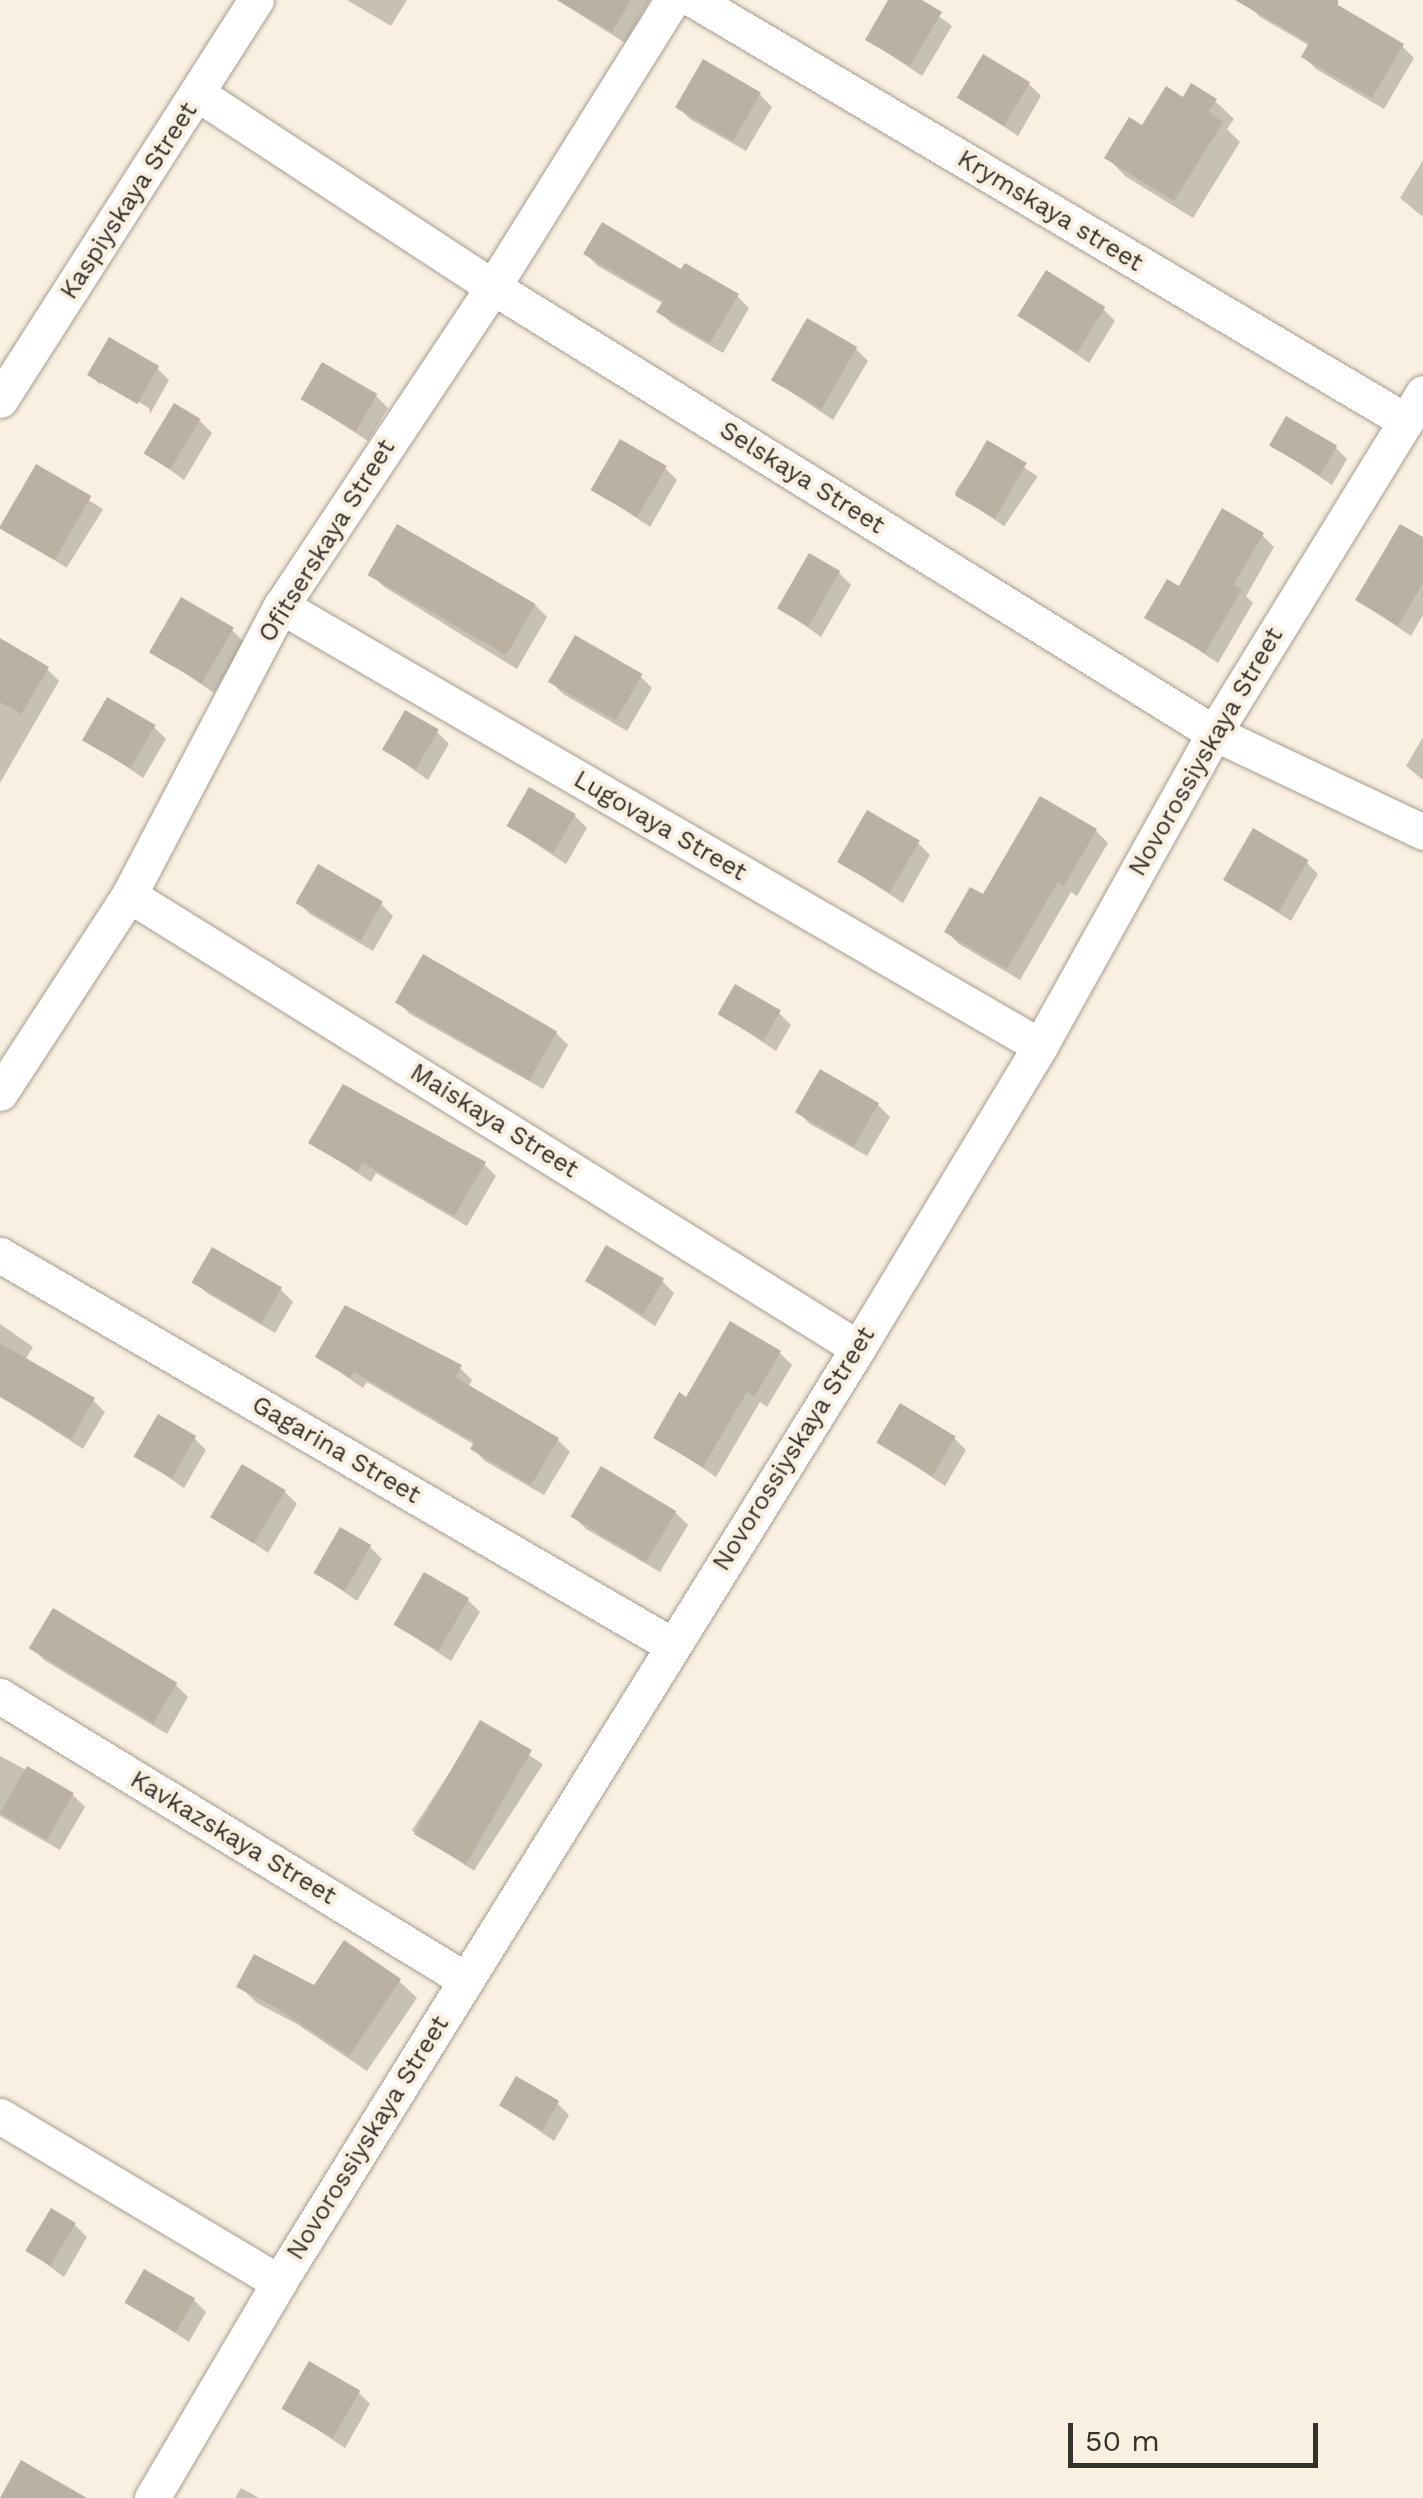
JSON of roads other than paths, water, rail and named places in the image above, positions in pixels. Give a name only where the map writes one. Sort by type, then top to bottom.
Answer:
[{"type":"street","name":"Kaspiyskaya Street","points":[[0,400],[256,0]]},
{"type":"street","name":"Ofitserskaya Street","points":[[0,1093],[129,894],[281,606],[493,287],[672,0]]},
{"type":"street","name":"Krymskaya street","points":[[694,0],[1415,407]]},
{"type":"street","name":"Selskaya Street","points":[[198,94],[493,287],[1214,733],[1423,832]]},
{"type":"street","name":"Novorossiyskaya Street","points":[[152,2498],[279,2282],[858,1348],[1040,1046],[1214,733],[1415,407]]},
{"type":"street","name":"Lugovaya Street","points":[[281,606],[1040,1046]]},
{"type":"street","name":"Maiskaya Street","points":[[129,894],[858,1348]]},
{"type":"street","name":"Gagarina Street","points":[[0,1255],[672,1645]]},
{"type":"street","name":"Kavkazskaya Street","points":[[0,1696],[466,1980]]},
{"type":"street","points":[[0,2116],[279,2282]]}]
